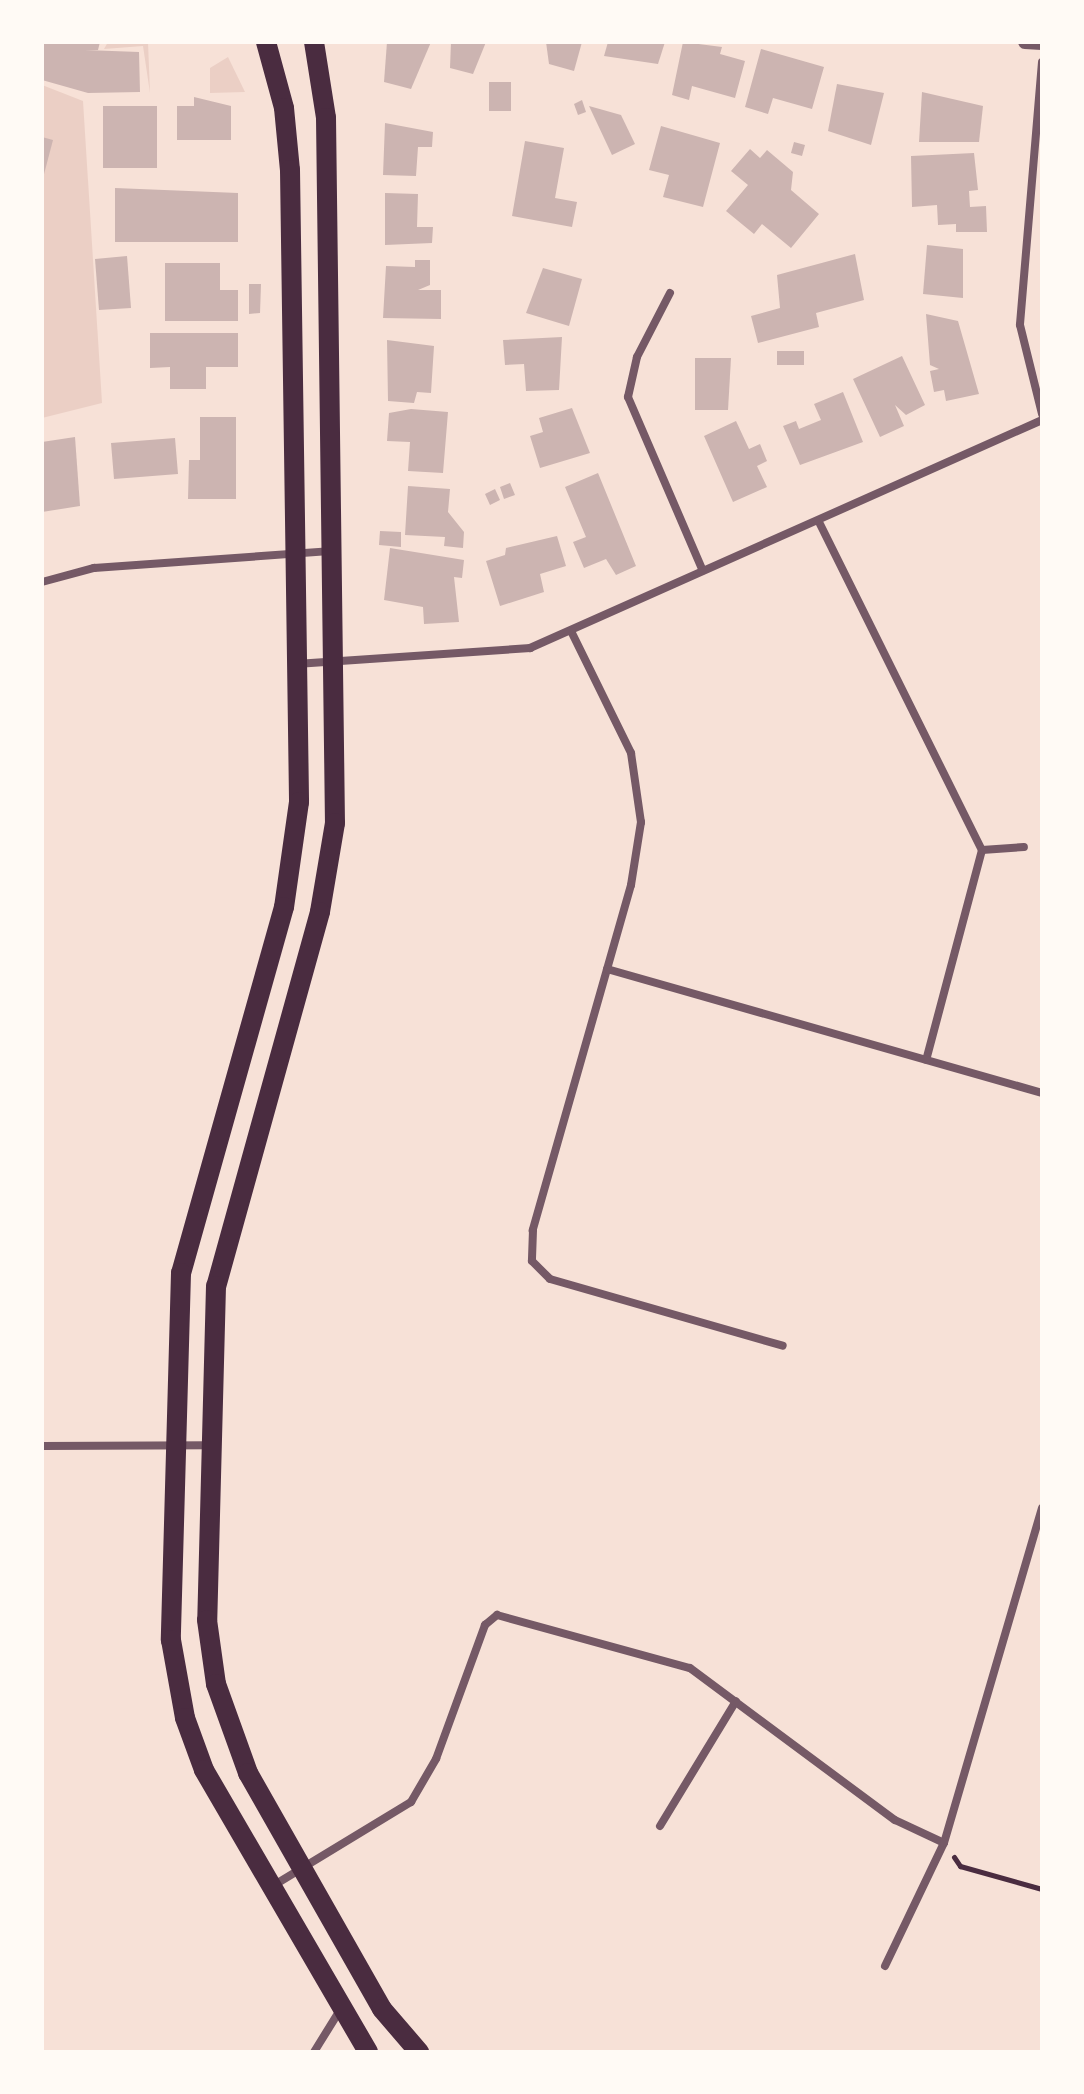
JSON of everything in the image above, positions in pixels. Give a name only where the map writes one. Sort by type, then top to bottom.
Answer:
[{"type":"main road","points":[[266,42],[284,108],[290,170],[295,851],[188,1238],[176,1308],[171,1640],[185,1718],[204,1770],[340,2010],[368,2052]]},
{"type":"main road","points":[[314,42],[326,118],[331,859],[222,1255],[209,1445],[213,1671],[237,1748],[302,1869],[382,2009],[419,2052]]},
{"type":"street","points":[[1025,42],[1042,43]]},
{"type":"street","points":[[294,664],[510,652],[571,631],[819,522],[1042,417],[1020,325],[1042,62]]},
{"type":"street","points":[[670,293],[637,357],[628,397],[703,571]]},
{"type":"street","points":[[819,522],[982,850],[926,1060]]},
{"type":"street","points":[[42,582],[94,568],[329,551]]},
{"type":"street","points":[[571,631],[626,740],[640,792],[634,868],[533,1230],[534,1266],[550,1279],[783,1346]]},
{"type":"street","points":[[982,850],[1024,847]]},
{"type":"street","points":[[607,969],[1042,1093]]},
{"type":"street","points":[[42,1446],[209,1445]]},
{"type":"street","points":[[885,1966],[944,1843],[1042,1508]]},
{"type":"street","points":[[271,1887],[398,1814],[421,1790],[485,1625],[497,1615],[690,1668],[895,1820],[944,1843]]},
{"type":"street","points":[[660,1826],[736,1701]]},
{"type":"street","points":[[314,2052],[340,2010]]},
{"type":"path","points":[[944,1843],[960,1866],[1042,1889]]},
{"type":"shaded area","points":[[108,42],[148,42],[150,93],[143,46],[104,49]]},
{"type":"shaded area","points":[[228,57],[245,92],[210,93],[210,68]]},
{"type":"shaded area","points":[[42,85],[83,101],[102,403],[42,418]]},
{"type":"building","points":[[42,42],[100,42],[98,50],[85,50],[139,52],[140,92],[88,93],[42,80]]},
{"type":"building","points":[[387,42],[431,42],[411,89],[384,82]]},
{"type":"building","points":[[451,42],[486,42],[473,74],[450,68]]},
{"type":"building","points":[[546,42],[582,42],[574,71],[549,64]]},
{"type":"building","points":[[608,42],[665,42],[658,64],[604,56]]},
{"type":"building","points":[[683,42],[722,47],[720,54],[745,61],[735,98],[692,86],[689,100],[672,95]]},
{"type":"building","points":[[761,49],[824,67],[812,109],[773,98],[768,114],[745,107]]},
{"type":"building","points":[[489,82],[511,82],[511,111],[489,111]]},
{"type":"building","points":[[837,84],[884,93],[871,145],[828,131]]},
{"type":"building","points":[[922,92],[983,106],[979,142],[919,142]]},
{"type":"building","points":[[194,97],[231,106],[231,140],[177,140],[177,106],[194,106]]},
{"type":"building","points":[[582,100],[586,112],[578,115],[574,104]]},
{"type":"building","points":[[103,106],[157,106],[157,168],[103,168]]},
{"type":"building","points":[[589,106],[621,115],[635,144],[612,155]]},
{"type":"building","points":[[385,123],[433,132],[432,147],[418,147],[416,176],[383,175]]},
{"type":"building","points":[[661,126],[720,143],[703,207],[663,197],[669,175],[649,170]]},
{"type":"building","points":[[42,137],[53,140],[43,178],[42,178]]},
{"type":"building","points":[[525,141],[564,148],[555,198],[577,202],[572,227],[512,216]]},
{"type":"building","points":[[794,142],[805,145],[802,156],[791,153]]},
{"type":"building","points":[[750,149],[760,158],[767,150],[793,172],[791,190],[819,214],[791,248],[762,224],[754,234],[726,211],[748,185],[731,171]]},
{"type":"building","points":[[974,153],[978,190],[969,191],[970,207],[986,206],[987,232],[956,232],[956,224],[938,225],[937,205],[912,207],[911,156]]},
{"type":"building","points":[[115,188],[238,193],[238,242],[115,242]]},
{"type":"building","points":[[385,193],[418,194],[417,227],[433,227],[432,243],[385,245]]},
{"type":"building","points":[[927,245],[963,249],[963,298],[923,294]]},
{"type":"building","points":[[855,254],[864,300],[816,313],[819,327],[758,343],[751,316],[780,308],[777,275]]},
{"type":"building","points":[[127,256],[131,308],[99,310],[95,259]]},
{"type":"building","points":[[415,260],[430,260],[430,285],[418,290],[441,290],[441,319],[383,318],[386,266],[415,267]]},
{"type":"building","points":[[165,263],[220,263],[220,290],[238,290],[238,321],[165,321]]},
{"type":"building","points":[[543,268],[582,279],[569,326],[526,313]]},
{"type":"building","points":[[249,284],[261,284],[260,313],[249,314]]},
{"type":"building","points":[[926,314],[958,321],[979,394],[946,401],[944,390],[934,392],[930,371],[939,369],[930,365]]},
{"type":"building","points":[[150,333],[238,333],[238,367],[206,367],[206,389],[170,389],[170,367],[150,368]]},
{"type":"building","points":[[562,337],[559,390],[526,391],[524,364],[505,365],[503,340]]},
{"type":"building","points":[[387,340],[434,346],[431,393],[417,392],[414,403],[388,401]]},
{"type":"building","points":[[777,351],[804,351],[804,365],[777,365]]},
{"type":"building","points":[[902,356],[925,405],[906,415],[895,405],[904,426],[880,437],[853,379]]},
{"type":"building","points":[[695,358],[731,358],[728,410],[695,410]]},
{"type":"building","points":[[843,392],[863,442],[800,465],[783,426],[796,421],[799,429],[821,420],[814,404]]},
{"type":"building","points":[[572,408],[590,453],[540,468],[530,436],[543,432],[539,418]]},
{"type":"building","points":[[411,409],[448,412],[443,473],[408,471],[410,442],[387,441],[389,413]]},
{"type":"building","points":[[200,417],[236,417],[236,499],[188,499],[189,460],[200,460]]},
{"type":"building","points":[[736,421],[749,449],[760,444],[767,461],[757,466],[767,487],[733,502],[704,436]]},
{"type":"building","points":[[75,437],[80,506],[42,512],[42,442]]},
{"type":"building","points":[[175,438],[178,474],[114,479],[111,443]]},
{"type":"building","points":[[598,473],[636,566],[616,575],[606,559],[584,568],[573,542],[586,537],[565,487]]},
{"type":"building","points":[[510,483],[515,495],[504,499],[500,487]]},
{"type":"building","points":[[408,486],[450,489],[448,512],[464,532],[463,548],[444,546],[445,537],[405,535]]},
{"type":"building","points":[[495,489],[500,500],[490,505],[485,494]]},
{"type":"building","points":[[380,531],[401,532],[401,547],[379,545]]},
{"type":"building","points":[[557,536],[566,566],[540,574],[544,592],[500,606],[486,561],[505,555],[506,548]]},
{"type":"building","points":[[390,548],[464,560],[462,578],[454,577],[459,622],[424,624],[423,607],[384,600]]}]
